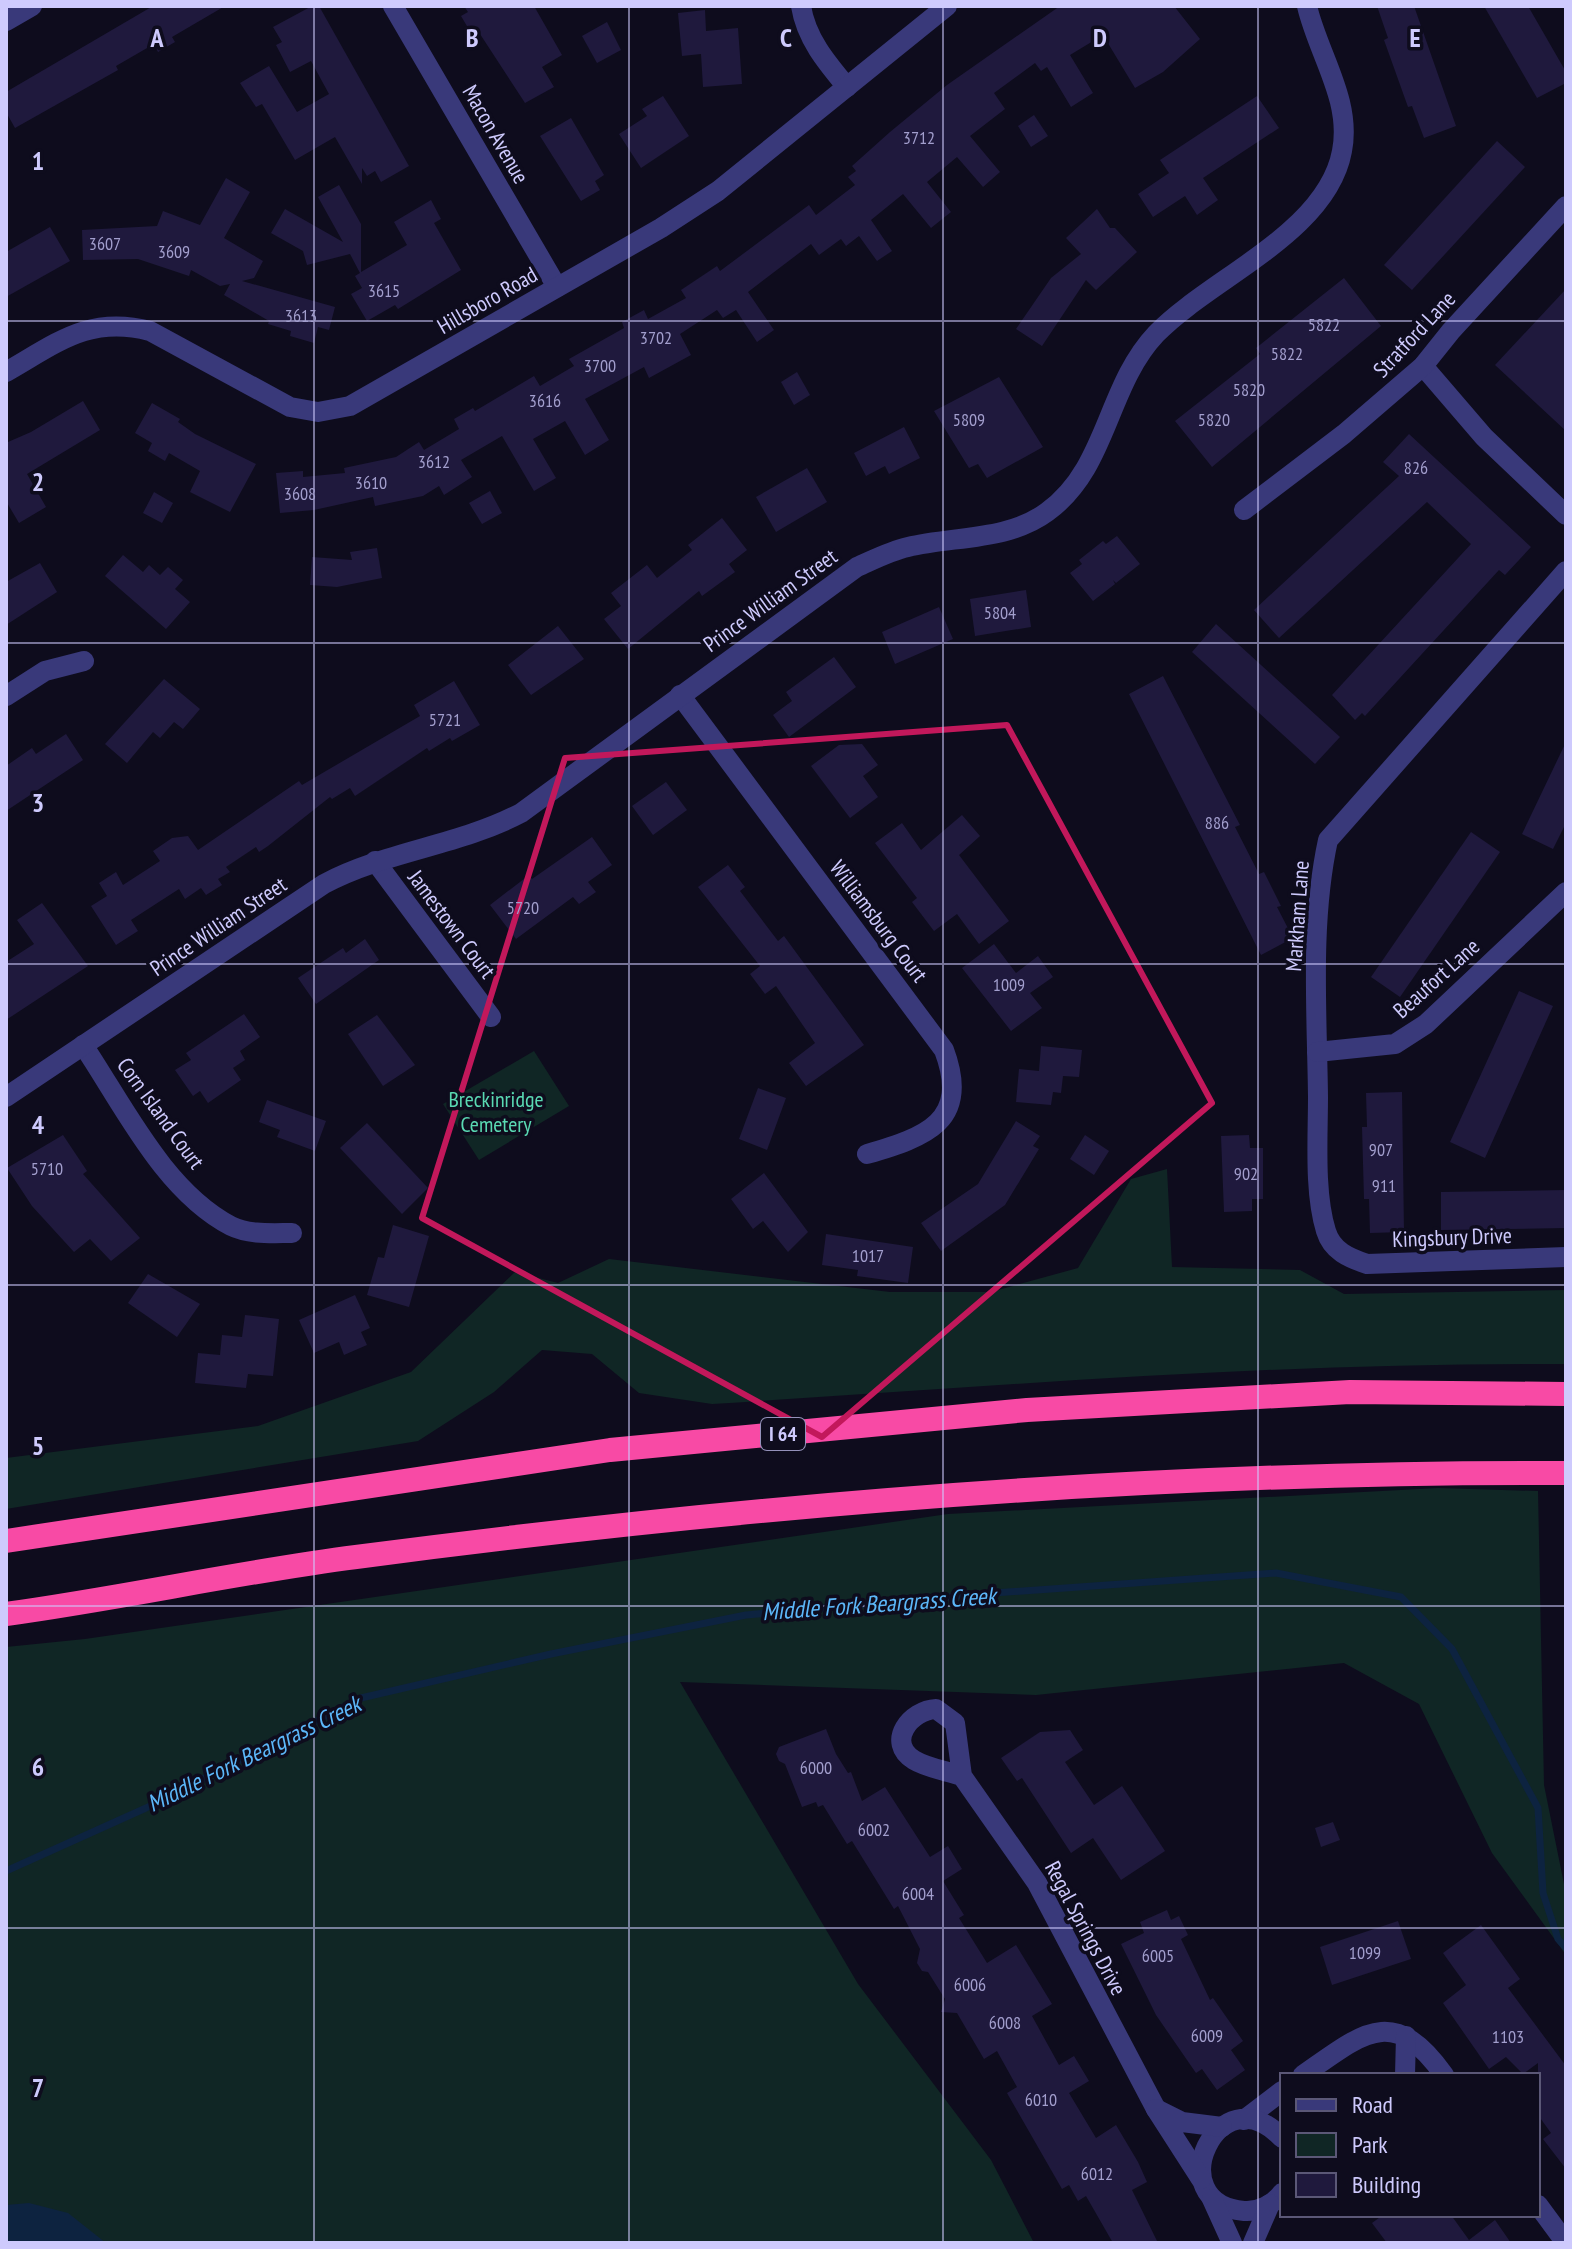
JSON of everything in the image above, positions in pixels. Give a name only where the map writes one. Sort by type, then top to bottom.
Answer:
[{"type":"highway","name":"I 64","points":[[6,1541],[610,1450],[1027,1410],[1350,1392],[1566,1394]]},
{"type":"highway","points":[[6,1614],[117,1599],[352,1557],[692,1517],[1080,1487],[1382,1472],[1566,1473]]},
{"type":"street","points":[[6,21],[32,6]]},
{"type":"street","name":"Macon Avenue","points":[[393,6],[557,287]]},
{"type":"street","points":[[801,6],[803,21],[820,55],[847,87]]},
{"type":"street","name":"Hillsboro Road","points":[[6,372],[72,334],[108,325],[127,325],[163,338],[274,400],[318,412],[361,401],[661,228],[718,191],[947,6]]},
{"type":"street","name":"Prince William Street","points":[[6,1097],[324,884],[375,861],[464,837],[521,813],[857,567],[906,547],[1010,530],[1046,513],[1066,497],[1096,454],[1120,390],[1146,346],[1192,300],[1289,232],[1316,204],[1337,169],[1342,151],[1344,118],[1307,6]]},
{"type":"street","name":"Stratford Lane","points":[[1244,510],[1344,434],[1423,366],[1451,331],[1566,206]]},
{"type":"street","points":[[1423,366],[1484,437],[1566,515]]},
{"type":"street","name":"Markham Lane","points":[[1342,1253],[1325,1231],[1318,1160],[1319,883],[1328,840],[1566,571]]},
{"type":"street","points":[[6,696],[45,671],[84,661]]},
{"type":"street","name":"Williamsburg Court","points":[[680,695],[944,1050],[952,1070],[952,1087],[950,1103],[939,1123],[910,1141],[867,1154]]},
{"type":"street","name":"Jamestown Court","points":[[375,861],[491,1017]]},
{"type":"street","name":"Beaufort Lane","points":[[1317,1052],[1395,1044],[1405,1039],[1444,1007],[1566,892]]},
{"type":"street","name":"Corn Island Court","points":[[83,1045],[153,1149],[196,1199],[232,1226],[255,1232],[292,1233]]},
{"type":"street","name":"Kingsbury Drive","points":[[1342,1253],[1367,1264],[1566,1257]]},
{"type":"street","name":"Regal Springs Drive","points":[[962,1776],[1037,1883],[1156,2109],[1207,2189],[1232,2243]]},
{"type":"street","points":[[1306,2073],[1354,2038],[1376,2032],[1406,2036],[1425,2048],[1443,2073]]},
{"type":"street","points":[[1405,2073],[1406,2036]]},
{"type":"street","points":[[1156,2109],[1182,2122],[1222,2127],[1244,2120],[1280,2093]]},
{"type":"street","points":[[1244,2120],[1260,2122],[1280,2137]]},
{"type":"street","points":[[1222,2127],[1207,2141],[1201,2155],[1207,2189],[1235,2210],[1249,2211],[1276,2199]]},
{"type":"street","points":[[1253,2243],[1276,2199]]},
{"type":"street","points":[[1540,2208],[1566,2243]]},
{"type":"highlighted area","points":[[1007,725],[1212,1103],[822,1437],[422,1218],[565,758]]},
{"type":"green space","name":"Breckinridge Cemetery","points":[[534,1051],[569,1106],[479,1160],[443,1104]]},
{"type":"green space","points":[[1167,1169],[1172,1267],[1300,1270],[1344,1294],[1566,1290],[1566,1364],[1245,1371],[712,1404],[639,1393],[592,1354],[542,1350],[494,1392],[418,1441],[6,1509],[6,1458],[258,1426],[411,1372],[515,1272],[558,1283],[609,1259],[890,1292],[991,1292],[1078,1268],[1131,1179]]},
{"type":"green space","points":[[1438,1488],[1538,1491],[1544,1785],[1566,1894],[1566,1955],[1492,1853],[1419,1704],[1344,1663],[1036,1695],[680,1682],[858,1984],[991,2160],[1034,2243],[6,2243],[6,1647],[85,1639],[948,1514]]},
{"type":"water","points":[[29,2203],[68,2213],[106,2243],[6,2243],[6,2205]]},
{"type":"building","points":[[153,6],[225,6],[172,37],[175,42],[158,52],[154,44],[116,66],[118,70],[15,128],[6,112],[6,92]]},
{"type":"building","points":[[312,6],[319,6],[409,166],[381,182],[375,171],[367,176],[362,168],[362,184],[335,137],[295,160],[262,104],[256,107],[240,83],[269,66],[297,112],[329,94],[311,61],[290,72],[276,45],[282,42],[273,27]]},
{"type":"building","points":[[464,6],[534,6],[562,55],[542,67],[554,87],[525,103],[480,34],[474,38],[461,16],[468,12]]},
{"type":"building","points":[[1060,6],[1174,6],[1200,39],[1163,72],[1135,88],[1103,35],[1070,55],[1093,93],[1071,107],[1047,67],[1041,71],[1035,63],[994,93],[1005,109],[970,136],[1000,172],[983,187],[957,157],[927,182],[951,212],[931,228],[903,194],[871,220],[892,251],[877,261],[859,236],[846,246],[841,239],[819,255],[811,244],[748,292],[774,330],[757,342],[736,310],[723,318],[717,310],[680,334],[691,355],[649,378],[644,367],[585,399],[609,440],[585,455],[565,421],[533,439],[556,478],[534,491],[502,436],[461,460],[472,477],[444,495],[439,486],[423,496],[375,506],[373,497],[314,510],[280,513],[276,473],[303,471],[303,477],[345,473],[344,468],[396,457],[419,442],[424,450],[459,429],[454,419],[473,408],[475,411],[534,376],[540,386],[574,366],[569,359],[624,328],[622,322],[644,310],[648,319],[686,298],[681,290],[717,266],[720,271],[809,205],[816,215],[855,185],[848,177],[856,171],[852,166],[890,132],[947,85]]},
{"type":"building","points":[[1377,6],[1414,6],[1456,126],[1424,138],[1412,106],[1408,107],[1384,40],[1388,38]]},
{"type":"building","points":[[1484,6],[1528,6],[1566,72],[1566,83],[1537,98]]},
{"type":"building","points":[[705,10],[706,31],[738,28],[742,84],[703,87],[701,54],[682,56],[678,13]]},
{"type":"building","points":[[607,22],[621,50],[597,63],[582,36]]},
{"type":"building","points":[[663,96],[689,136],[641,168],[619,134],[647,116],[642,109]]},
{"type":"building","points":[[1257,96],[1279,128],[1203,178],[1218,200],[1197,215],[1185,196],[1153,217],[1138,194],[1169,173],[1160,160]]},
{"type":"building","points":[[1034,115],[1048,136],[1031,147],[1018,126]]},
{"type":"building","points":[[571,118],[604,175],[595,181],[600,190],[581,201],[540,136]]},
{"type":"building","points":[[1497,141],[1525,167],[1412,290],[1384,265]]},
{"type":"building","points":[[226,178],[250,192],[224,238],[263,261],[254,278],[242,281],[335,307],[329,330],[318,327],[314,343],[290,336],[291,331],[268,324],[269,321],[224,295],[230,284],[220,286],[191,270],[189,276],[138,259],[83,260],[82,230],[157,226],[163,211],[200,225]]},
{"type":"building","points":[[339,185],[361,224],[361,272],[407,245],[394,222],[431,200],[441,219],[434,223],[461,270],[398,309],[395,305],[367,321],[351,294],[362,288],[355,276],[360,273],[350,254],[307,265],[303,251],[271,233],[285,209],[343,242],[318,197]]},
{"type":"building","points":[[1097,209],[1110,228],[1115,228],[1137,252],[1096,290],[1086,280],[1042,346],[1016,329],[1051,278],[1081,254],[1066,238]]},
{"type":"building","points":[[50,227],[70,261],[6,297],[6,252]]},
{"type":"building","points":[[1344,278],[1381,326],[1212,467],[1175,421],[1260,354],[1256,348]]},
{"type":"building","points":[[1566,289],[1566,431],[1495,365]]},
{"type":"building","points":[[797,372],[810,395],[794,405],[781,382]]},
{"type":"building","points":[[999,377],[1043,447],[987,478],[978,464],[969,468],[934,411]]},
{"type":"building","points":[[83,401],[100,430],[27,474],[46,507],[19,523],[6,501],[6,439],[8,442],[31,432]]},
{"type":"building","points":[[152,403],[180,419],[178,422],[195,434],[256,464],[230,512],[190,492],[200,471],[169,453],[165,461],[148,451],[152,443],[135,433]]},
{"type":"building","points":[[904,427],[920,458],[889,474],[885,466],[866,476],[854,453]]},
{"type":"building","points":[[1409,434],[1531,547],[1505,575],[1499,570],[1365,716],[1362,713],[1355,720],[1332,695],[1471,544],[1427,502],[1279,638],[1254,610],[1399,476],[1383,462]]},
{"type":"building","points":[[807,468],[827,502],[776,532],[756,497]]},
{"type":"building","points":[[490,491],[502,513],[482,524],[469,503]]},
{"type":"building","points":[[154,492],[173,503],[162,523],[143,513]]},
{"type":"building","points":[[722,518],[747,550],[729,564],[735,572],[702,596],[699,591],[628,649],[604,619],[621,606],[611,593],[647,565],[657,578],[692,550],[688,545]]},
{"type":"building","points":[[1117,536],[1140,564],[1116,583],[1113,580],[1115,584],[1093,601],[1070,573],[1082,564],[1079,560],[1103,541],[1106,544]]},
{"type":"building","points":[[377,548],[382,578],[337,587],[310,585],[312,557],[352,560],[350,552]]},
{"type":"building","points":[[123,555],[143,572],[149,565],[160,575],[168,567],[183,580],[175,589],[190,602],[166,629],[105,576]]},
{"type":"building","points":[[40,563],[57,592],[6,625],[6,582]]},
{"type":"building","points":[[1026,590],[1031,627],[975,636],[970,599]]},
{"type":"building","points":[[939,607],[953,639],[895,664],[882,632]]},
{"type":"building","points":[[1216,624],[1340,737],[1315,764],[1192,652]]},
{"type":"building","points":[[558,626],[584,659],[531,695],[508,665]]},
{"type":"building","points":[[834,657],[856,687],[789,737],[773,715],[792,701],[786,692]]},
{"type":"building","points":[[1163,676],[1240,825],[1235,827],[1259,874],[1264,872],[1281,906],[1277,907],[1293,938],[1261,955],[1129,694]]},
{"type":"building","points":[[164,679],[200,709],[183,729],[174,722],[160,738],[153,732],[127,763],[105,744]]},
{"type":"building","points":[[454,681],[480,725],[429,751],[427,748],[355,796],[350,788],[332,799],[330,797],[268,846],[259,852],[256,847],[226,867],[230,872],[218,879],[222,885],[206,895],[201,888],[185,899],[179,889],[131,920],[138,931],[116,945],[91,906],[107,896],[99,883],[116,872],[123,885],[160,861],[153,851],[172,838],[188,836],[198,850],[299,781],[302,785],[420,716],[414,705]]},
{"type":"building","points":[[66,734],[83,760],[6,811],[6,766],[32,748],[36,754]]},
{"type":"building","points":[[1566,742],[1566,823],[1553,849],[1522,834]]},
{"type":"building","points":[[862,744],[878,765],[863,776],[878,797],[850,818],[811,766],[839,745]]},
{"type":"building","points":[[666,782],[687,810],[653,835],[632,806]]},
{"type":"building","points":[[962,815],[980,836],[959,855],[1009,921],[979,944],[957,914],[934,931],[912,902],[917,898],[875,843],[902,823],[921,850]]},
{"type":"building","points":[[1471,832],[1500,852],[1400,997],[1371,977]]},
{"type":"building","points":[[592,837],[612,865],[588,882],[596,892],[579,904],[573,897],[516,939],[490,905],[529,875],[532,879]]},
{"type":"building","points":[[728,865],[745,887],[740,891],[778,941],[784,936],[864,1045],[806,1086],[789,1063],[815,1043],[776,986],[765,994],[750,974],[760,966],[698,887]]},
{"type":"building","points":[[42,903],[88,966],[6,1020],[6,962],[34,944],[17,920]]},
{"type":"building","points":[[365,939],[379,960],[316,1004],[298,978],[343,948],[346,953]]},
{"type":"building","points":[[994,944],[1016,973],[1038,956],[1053,977],[1030,993],[1042,1008],[1011,1031],[962,968]]},
{"type":"building","points":[[1519,991],[1553,1006],[1485,1158],[1450,1142]]},
{"type":"building","points":[[244,1014],[260,1037],[240,1051],[245,1060],[233,1068],[241,1080],[208,1103],[200,1091],[193,1096],[175,1070],[191,1060],[186,1053]]},
{"type":"building","points":[[377,1015],[415,1065],[383,1086],[348,1034]]},
{"type":"building","points":[[1041,1046],[1082,1050],[1079,1077],[1063,1076],[1061,1093],[1053,1092],[1051,1105],[1016,1102],[1019,1069],[1039,1071]]},
{"type":"building","points":[[758,1088],[786,1098],[767,1150],[739,1139]]},
{"type":"building","points":[[1402,1092],[1404,1232],[1370,1233],[1369,1199],[1364,1199],[1362,1127],[1367,1127],[1366,1093]]},
{"type":"building","points":[[267,1100],[326,1121],[315,1151],[277,1137],[280,1130],[259,1122]]},
{"type":"building","points":[[1016,1121],[1040,1136],[1033,1146],[1039,1149],[1005,1205],[941,1251],[921,1223],[978,1184]]},
{"type":"building","points":[[367,1123],[428,1188],[402,1214],[340,1148]]},
{"type":"building","points":[[63,1135],[87,1171],[83,1174],[140,1238],[111,1261],[90,1239],[74,1252],[32,1206],[7,1168]]},
{"type":"building","points":[[1085,1135],[1109,1151],[1094,1175],[1070,1159]]},
{"type":"building","points":[[1249,1135],[1250,1148],[1263,1148],[1263,1199],[1252,1199],[1252,1211],[1224,1212],[1221,1136]]},
{"type":"building","points":[[764,1173],[808,1232],[788,1252],[763,1221],[753,1229],[731,1199]]},
{"type":"building","points":[[1566,1190],[1566,1228],[1441,1230],[1441,1192]]},
{"type":"building","points":[[393,1225],[429,1236],[409,1307],[367,1295],[378,1257],[384,1258]]},
{"type":"building","points":[[826,1234],[913,1247],[908,1283],[857,1276],[858,1270],[822,1265]]},
{"type":"building","points":[[148,1274],[200,1304],[177,1337],[128,1303]]},
{"type":"building","points":[[355,1295],[370,1328],[361,1332],[367,1345],[344,1355],[339,1342],[314,1353],[299,1320]]},
{"type":"building","points":[[245,1315],[279,1319],[273,1376],[248,1374],[246,1388],[195,1383],[198,1353],[220,1355],[222,1335],[242,1337]]},
{"type":"building","points":[[826,1729],[836,1754],[848,1773],[851,1772],[862,1801],[885,1787],[930,1857],[948,1846],[962,1869],[943,1881],[964,1915],[959,1918],[987,1963],[1016,1945],[1052,2004],[1032,2016],[1059,2065],[1074,2056],[1089,2081],[1069,2093],[1096,2138],[1116,2125],[1138,2162],[1147,2182],[1132,2190],[1158,2243],[1113,2243],[1086,2196],[1078,2201],[1069,2185],[1062,2189],[1007,2093],[1017,2087],[997,2051],[984,2059],[957,2013],[941,2012],[945,1999],[928,1972],[922,1971],[917,1963],[920,1949],[898,1906],[894,1909],[852,1841],[847,1844],[823,1805],[818,1807],[816,1802],[802,1807],[785,1764],[779,1761],[776,1754],[779,1747]]},
{"type":"building","points":[[1070,1730],[1083,1750],[1065,1762],[1094,1805],[1122,1786],[1165,1851],[1121,1880],[1093,1838],[1071,1853],[1022,1778],[1017,1781],[1001,1758],[1040,1732]]},
{"type":"building","points":[[1333,1822],[1340,1840],[1321,1847],[1315,1828]]},
{"type":"building","points":[[1167,1910],[1171,1920],[1179,1916],[1188,1935],[1181,1939],[1210,2000],[1213,1998],[1243,2041],[1231,2050],[1245,2070],[1217,2090],[1202,2069],[1196,2073],[1156,2015],[1121,1944],[1144,1933],[1140,1922]]},
{"type":"building","points":[[1398,1921],[1411,1959],[1332,1985],[1320,1947]]},
{"type":"building","points":[[1481,1925],[1520,1979],[1508,1988],[1566,2066],[1566,2169],[1543,2139],[1551,2133],[1540,2118],[1538,2063],[1522,2073],[1506,2057],[1489,2069],[1443,2003],[1466,1985],[1443,1953]]},
{"type":"building","points":[[1380,2217],[1452,2217],[1469,2240],[1495,2220],[1511,2243],[1387,2243],[1372,2223]]},
{"type":"waterway","name":"Middle Fork Beargrass Creek","points":[[6,1871],[146,1808],[361,1698],[551,1654],[746,1615],[980,1594],[1276,1573],[1401,1597],[1452,1649],[1538,1808],[1543,1893],[1558,1939],[1566,1948]]}]
